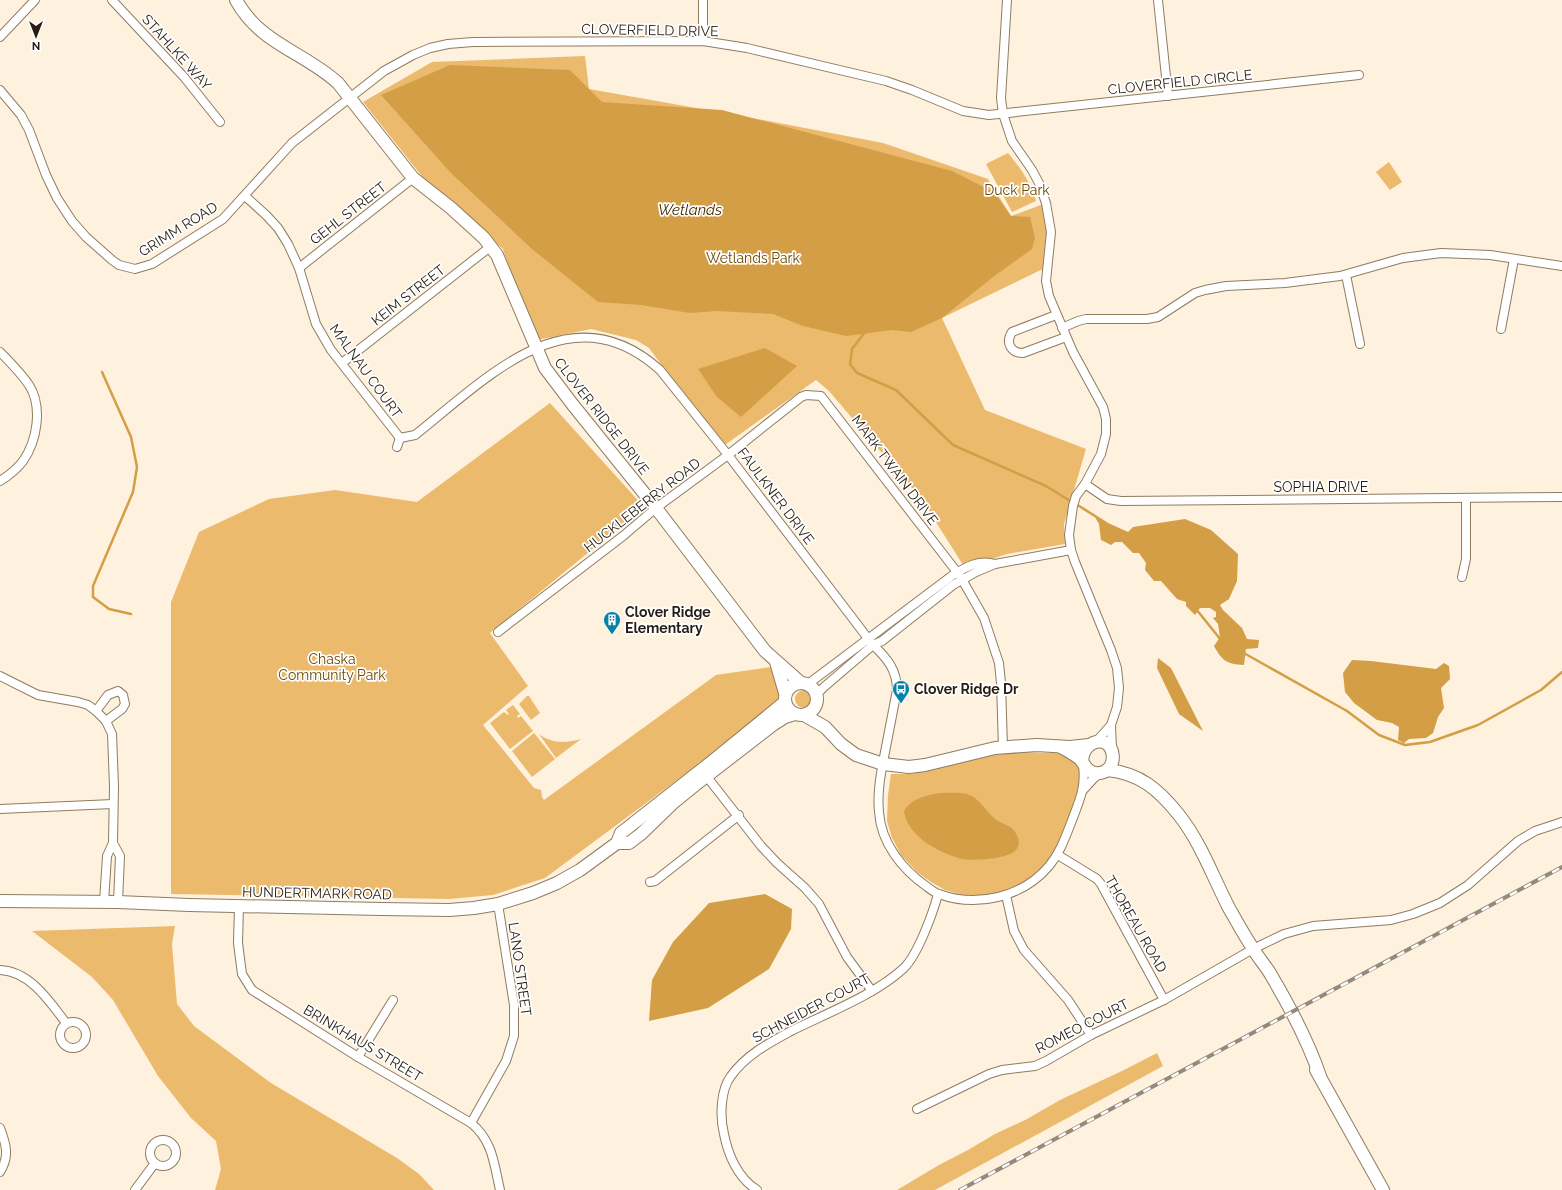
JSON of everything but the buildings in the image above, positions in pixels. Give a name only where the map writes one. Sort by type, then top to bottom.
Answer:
[{"type":"street","points":[[0,37],[35,0]]},
{"type":"street","name":"STAHLKE WAY","points":[[112,0],[184,77],[220,122]]},
{"type":"street","name":"CLOVER RIDGE DRIVE","points":[[236,0],[245,14],[269,38],[324,71],[338,83],[412,178],[451,208],[484,238],[497,255],[545,368],[572,405],[656,508],[765,651],[775,661],[805,684]]},
{"type":"street","points":[[703,0],[703,41]]},
{"type":"street","points":[[938,894],[971,901],[988,900],[1006,895],[1023,887],[1048,867],[1058,854],[1083,790],[1112,762],[1113,754],[1111,725],[1117,707],[1118,694],[1116,668],[1111,650],[1071,550],[1069,528],[1076,496],[1085,484],[1101,454],[1106,434],[1106,419],[1103,407],[1073,352],[1049,296],[1046,281],[1050,232],[1046,203],[1036,176],[1012,141],[1003,114],[1001,98],[1007,0]]},
{"type":"street","points":[[1158,0],[1168,96]]},
{"type":"street","name":"CLOVERFIELD DRIVE","points":[[350,98],[398,62],[430,48],[448,44],[473,42],[703,41],[747,48],[886,81],[963,111],[989,115],[1003,114]]},
{"type":"street","name":"CLOVERFIELD CIRCLE","points":[[1003,114],[1359,75]]},
{"type":"street","name":"GRIMM ROAD","points":[[0,90],[21,115],[29,130],[46,175],[64,211],[86,237],[119,265],[135,269],[152,264],[223,219],[292,143],[350,98]]},
{"type":"street","name":"GEHL STREET","points":[[299,268],[412,178]]},
{"type":"street","name":"MALNAU COURT","points":[[245,196],[278,228],[288,244],[299,268],[316,324],[331,350],[400,438]]},
{"type":"street","name":"KEIM STREET","points":[[342,363],[490,247]]},
{"type":"street","points":[[1062,328],[1086,319],[1147,319],[1158,316],[1189,296],[1205,290],[1226,286],[1285,282],[1346,275],[1403,258],[1441,253],[1490,255],[1562,266]]},
{"type":"street","points":[[1501,329],[1514,259]]},
{"type":"street","points":[[1346,275],[1360,344]]},
{"type":"street","points":[[1056,315],[1012,332],[1008,337],[1009,344],[1012,350],[1024,354],[1066,337]]},
{"type":"street","name":"FAULKNER DRIVE","points":[[400,438],[415,435],[505,364],[536,348],[555,341],[586,337],[603,339],[632,349],[647,358],[660,370],[728,455],[762,502],[893,668],[897,682],[897,690],[878,790],[879,813],[883,832],[891,850],[902,866],[918,880],[938,894]]},
{"type":"street","points":[[0,352],[29,385],[37,415],[34,436],[29,451],[22,462],[0,481]]},
{"type":"street","name":"MARK TWAIN DRIVE","points":[[801,397],[806,395],[821,396],[828,404],[959,576],[984,618],[999,663],[1003,748]]},
{"type":"street","name":"HUCKLEBERRY ROAD","points":[[498,632],[801,397]]},
{"type":"street","points":[[397,447],[400,438]]},
{"type":"street","name":"SOPHIA DRIVE","points":[[1085,484],[1107,499],[1120,501],[1562,497]]},
{"type":"street","points":[[1462,577],[1466,559],[1466,499]]},
{"type":"street","points":[[704,773],[785,697],[792,686],[805,684],[871,642],[882,641],[959,576],[995,564],[1071,550]]},
{"type":"street","points":[[704,773],[785,717],[812,710],[824,687],[871,642]]},
{"type":"street","name":"CLOVER RIDGE DRIVE","points":[[775,661],[785,697]]},
{"type":"street","points":[[0,676],[38,695],[78,702],[96,711],[106,720],[112,734],[113,843],[120,856],[118,902]]},
{"type":"street","points":[[805,684],[815,691],[825,727]]},
{"type":"street","points":[[96,711],[108,695],[118,691],[123,695],[125,704],[122,710],[106,720]]},
{"type":"street","points":[[785,697],[788,709],[825,727],[841,744],[856,755],[883,764],[909,767],[925,765],[1003,748],[1037,745],[1060,747],[1092,744],[1099,741],[1104,743],[1131,774],[1154,789],[1179,816],[1204,855],[1230,909],[1253,949],[1271,975],[1295,1019],[1312,1051],[1320,1076],[1383,1190]]},
{"type":"street","points":[[1083,790],[1082,763],[1084,750],[1111,725]]},
{"type":"street","points":[[1060,747],[1082,763],[1088,770],[1095,773],[1104,771],[1131,774]]},
{"type":"street","points":[[704,773],[739,815],[766,851],[805,888],[819,904],[847,957],[872,991]]},
{"type":"street","name":"HUNDERTMARK ROAD","points":[[0,901],[118,902],[449,910],[498,904],[533,893],[557,883],[580,870],[617,843],[621,833],[704,773]]},
{"type":"street","points":[[0,809],[113,804]]},
{"type":"street","points":[[650,882],[655,881],[739,815]]},
{"type":"street","name":"ROMEO COURT","points":[[917,1109],[989,1074],[1002,1070],[1034,1066],[1091,1035],[1164,1000],[1253,949],[1284,934],[1313,926],[1391,920],[1413,914],[1440,903],[1468,885],[1518,841],[1535,831],[1562,822]]},
{"type":"street","points":[[104,902],[106,856],[113,843]]},
{"type":"street","name":"THOREAU ROAD","points":[[1058,854],[1097,879],[1101,884],[1164,1000]]},
{"type":"street","name":"SCHNEIDER COURT","points":[[757,1190],[748,1184],[732,1161],[727,1148],[722,1127],[721,1110],[724,1092],[730,1077],[747,1058],[771,1042],[872,991],[905,967],[913,957],[936,903],[938,894]]},
{"type":"street","points":[[1006,895],[1014,931],[1024,950],[1068,1000],[1091,1035]]},
{"type":"street","name":"LANO STREET","points":[[471,1123],[506,1061],[512,1048],[514,1036],[514,1005],[498,904]]},
{"type":"street","name":"BRINKHAUS STREET","points":[[240,906],[238,943],[242,974],[252,990],[358,1057],[471,1123],[480,1130],[487,1140],[500,1190]]},
{"type":"street","points":[[0,970],[6,970],[19,974],[42,992],[66,1023]]},
{"type":"street","points":[[358,1057],[393,1000]]},
{"type":"street","points":[[0,1128],[6,1144],[6,1162],[0,1172]]},
{"type":"street","points":[[135,1190],[155,1164]]},
{"type":"green space","name":"Wetlands","points":[[585,56],[589,89],[883,143],[988,179],[1011,216],[1046,203],[1047,267],[942,318],[985,410],[1086,449],[1064,524],[1065,544],[1007,554],[965,568],[922,500],[829,391],[816,380],[722,447],[649,348],[636,340],[591,329],[532,341],[503,249],[424,179],[363,102],[432,62]]},
{"type":"green space","name":"Duck Park","points":[[1008,153],[1025,176],[1036,201],[1012,212],[986,164]]},
{"type":"green space","points":[[1389,162],[1402,182],[1390,190],[1376,172]]},
{"type":"green space","name":"Chaska Community Park","points":[[550,403],[644,507],[490,633],[528,686],[483,725],[534,788],[541,790],[544,800],[716,675],[777,666],[781,703],[545,878],[493,895],[449,899],[171,894],[171,602],[199,532],[269,499],[335,490],[417,502]]},
{"type":"green space","points":[[804,690],[810,693],[813,699],[810,705],[804,708],[798,705],[795,699],[798,693]]},
{"type":"green space","points":[[527,696],[529,696],[540,713],[531,720],[519,704]]},
{"type":"green space","points":[[513,705],[520,714],[517,716],[518,718],[521,716],[533,731],[510,749],[490,723],[504,712],[508,715],[509,714],[506,710]]},
{"type":"green space","points":[[534,733],[555,759],[532,777],[512,751]]},
{"type":"green space","points":[[539,734],[549,740],[559,742],[581,739],[556,758]]},
{"type":"green space","points":[[1021,752],[1055,752],[1068,755],[1081,763],[1081,789],[1057,850],[1041,870],[1025,883],[999,894],[972,897],[945,890],[917,872],[901,855],[892,838],[887,821],[888,795],[891,774],[911,774],[994,755]]},
{"type":"green space","points":[[175,926],[172,944],[177,1004],[194,1026],[271,1083],[397,1158],[419,1174],[434,1190],[215,1190],[221,1169],[216,1141],[191,1118],[158,1076],[113,1000],[92,977],[32,931]]},
{"type":"green space","points":[[1157,1053],[1163,1066],[935,1190],[897,1190],[995,1134],[1027,1119],[1060,1100]]},
{"type":"water","name":"Wetlands","points":[[450,65],[570,70],[602,102],[722,110],[952,171],[994,192],[1011,216],[1030,217],[1035,238],[1032,249],[993,277],[942,318],[911,332],[892,330],[846,336],[803,326],[773,314],[717,311],[690,313],[641,305],[598,302],[532,249],[451,173],[381,95]]},
{"type":"water","points":[[765,348],[797,366],[741,417],[717,397],[698,369]]},
{"type":"water","points":[[1095,517],[1128,532],[1133,527],[1185,519],[1211,530],[1238,554],[1237,581],[1229,599],[1220,605],[1223,610],[1242,628],[1247,639],[1259,640],[1258,648],[1246,649],[1244,665],[1229,663],[1220,655],[1214,646],[1220,637],[1218,624],[1213,618],[1216,617],[1216,612],[1210,608],[1200,608],[1195,615],[1186,606],[1186,602],[1177,599],[1161,581],[1154,581],[1145,570],[1146,563],[1139,553],[1133,553],[1122,542],[1115,542],[1111,545],[1101,540],[1099,524]]},
{"type":"water","points":[[1158,658],[1171,668],[1203,731],[1179,714],[1157,668]]},
{"type":"water","points":[[1352,660],[1436,669],[1444,663],[1449,666],[1450,679],[1441,688],[1444,708],[1438,717],[1433,733],[1426,738],[1409,739],[1404,743],[1398,740],[1399,727],[1392,723],[1377,720],[1354,703],[1345,692],[1343,673]]},
{"type":"water","points":[[941,793],[960,793],[973,796],[995,819],[1013,829],[1019,844],[1017,849],[1011,854],[997,858],[967,860],[934,848],[918,836],[911,828],[906,820],[904,811],[916,800],[925,796]]},
{"type":"water","points":[[765,894],[792,909],[791,929],[769,969],[708,1008],[649,1021],[652,980],[673,942],[709,903]]},
{"type":"waterway","points":[[865,332],[852,349],[850,364],[857,373],[896,390],[953,445],[1046,486],[1072,502]]},
{"type":"waterway","points":[[102,372],[131,437],[137,467],[133,492],[93,586],[93,597],[109,609],[131,614]]},
{"type":"waterway","points":[[1076,504],[1106,523]]},
{"type":"waterway","points":[[1196,609],[1221,640]]},
{"type":"waterway","points":[[1242,652],[1347,711],[1379,735],[1405,745],[1430,742],[1478,725],[1541,690],[1562,672]]},
{"type":"railway","points":[[960,1190],[1562,867]]},
{"type":"place","name":"Clover Ridge Elementary","points":[[612,635]]},
{"type":"place","name":"Clover Ridge Dr","points":[[901,704]]},
{"type":"park label","name":"Wetlands Park","points":[[753,258]]}]
